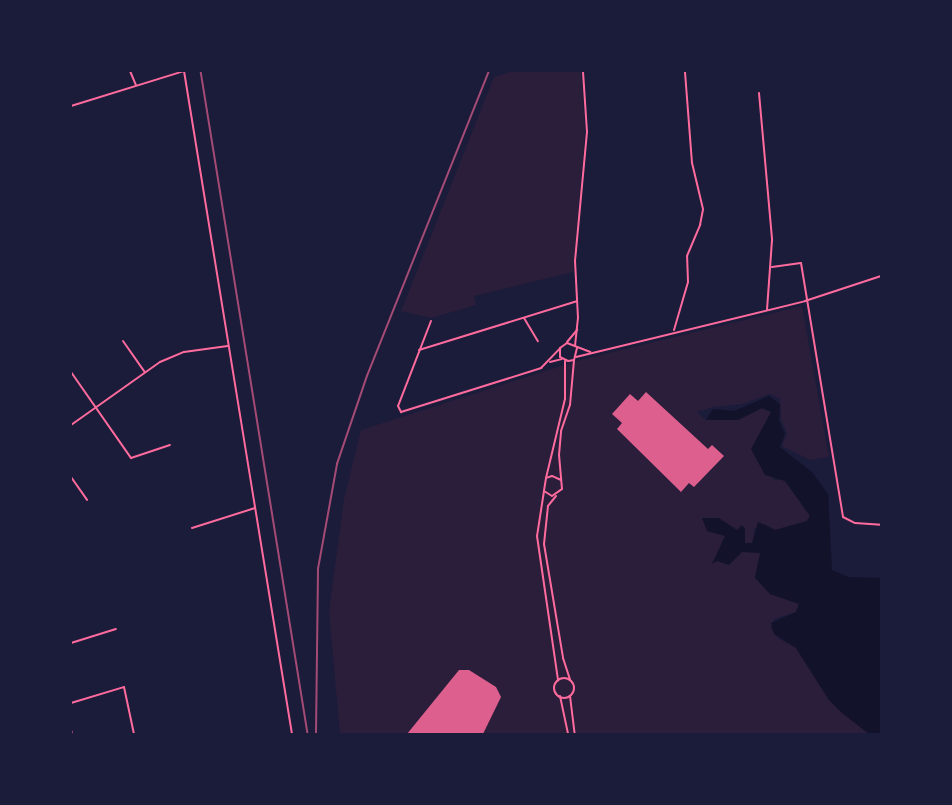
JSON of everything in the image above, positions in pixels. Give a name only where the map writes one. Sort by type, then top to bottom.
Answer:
[{"type":"street","points":[[130,71],[136,86]]},
{"type":"street","points":[[71,106],[184,71],[292,734]]},
{"type":"street","points":[[457,71],[486,71]]},
{"type":"street","points":[[575,734],[570,695],[574,686],[570,680],[562,658],[544,544],[548,506],[562,489],[560,442],[570,405],[578,329],[578,302],[574,261],[587,132],[583,71]]},
{"type":"street","points":[[674,330],[688,282],[686,256],[700,225],[703,209],[692,163],[685,71]]},
{"type":"street","points":[[759,93],[772,268],[767,310]]},
{"type":"street","points":[[772,268],[801,263],[804,301],[818,364],[841,512],[848,522],[881,525]]},
{"type":"street","points":[[549,362],[575,358],[591,352],[674,330],[804,301],[881,276]]},
{"type":"street","points":[[419,350],[578,302]]},
{"type":"street","points":[[524,318],[538,341]]},
{"type":"street","points":[[431,321],[398,410],[405,412],[541,368],[549,362],[578,329]]},
{"type":"street","points":[[123,341],[145,372]]},
{"type":"street","points":[[567,343],[591,352]]},
{"type":"street","points":[[71,425],[145,372],[184,352],[228,346]]},
{"type":"street","points":[[560,348],[564,360],[565,399],[555,430],[551,469],[546,478],[537,536],[558,680],[554,689],[560,696],[568,734]]},
{"type":"street","points":[[71,372],[130,458],[170,445]]},
{"type":"street","points":[[546,478],[552,476],[561,480]]},
{"type":"street","points":[[71,477],[87,500]]},
{"type":"street","points":[[544,491],[556,496]]},
{"type":"street","points":[[192,528],[254,508]]},
{"type":"street","points":[[71,643],[116,629]]},
{"type":"street","points":[[558,680],[570,680]]},
{"type":"street","points":[[71,704],[124,687],[134,734]]},
{"type":"street","points":[[560,696],[570,695]]},
{"type":"street","points":[[71,730],[72,734]]},
{"type":"shaded area","points":[[513,71],[581,71],[585,132],[573,272],[474,296],[476,305],[431,318],[401,311],[494,77]]},
{"type":"shaded area","points":[[802,306],[829,457],[810,460],[782,446],[787,433],[781,419],[780,399],[770,394],[742,404],[713,407],[697,412],[706,420],[738,420],[762,408],[772,412],[767,427],[756,439],[774,480],[785,480],[810,516],[807,521],[775,530],[765,524],[754,529],[753,552],[761,553],[755,577],[770,594],[799,603],[796,612],[774,619],[771,628],[778,638],[796,648],[829,700],[869,734],[340,734],[329,611],[344,499],[361,430],[580,360]]},
{"type":"shaded area","points":[[769,396],[780,404],[779,420],[785,434],[780,447],[812,472],[828,494],[832,570],[848,577],[881,578],[881,734],[869,734],[842,713],[829,700],[796,648],[774,634],[771,623],[796,612],[799,604],[770,594],[755,578],[760,553],[742,552],[729,565],[717,561],[712,564],[725,536],[707,531],[702,518],[719,518],[737,530],[742,525],[745,529],[745,543],[752,543],[758,522],[775,530],[807,521],[810,516],[785,481],[765,475],[751,449],[771,412],[762,408],[738,420],[706,420],[713,409],[734,411]]},
{"type":"building","points":[[646,392],[708,449],[712,445],[724,456],[694,487],[689,483],[681,492],[617,429],[622,423],[612,414],[630,394],[638,401]]},
{"type":"building","points":[[459,670],[469,670],[496,687],[501,697],[483,734],[407,734]]},
{"type":"railway","points":[[201,71],[308,734]]},
{"type":"railway","points":[[316,734],[318,569],[337,464],[367,376],[489,71]]}]
